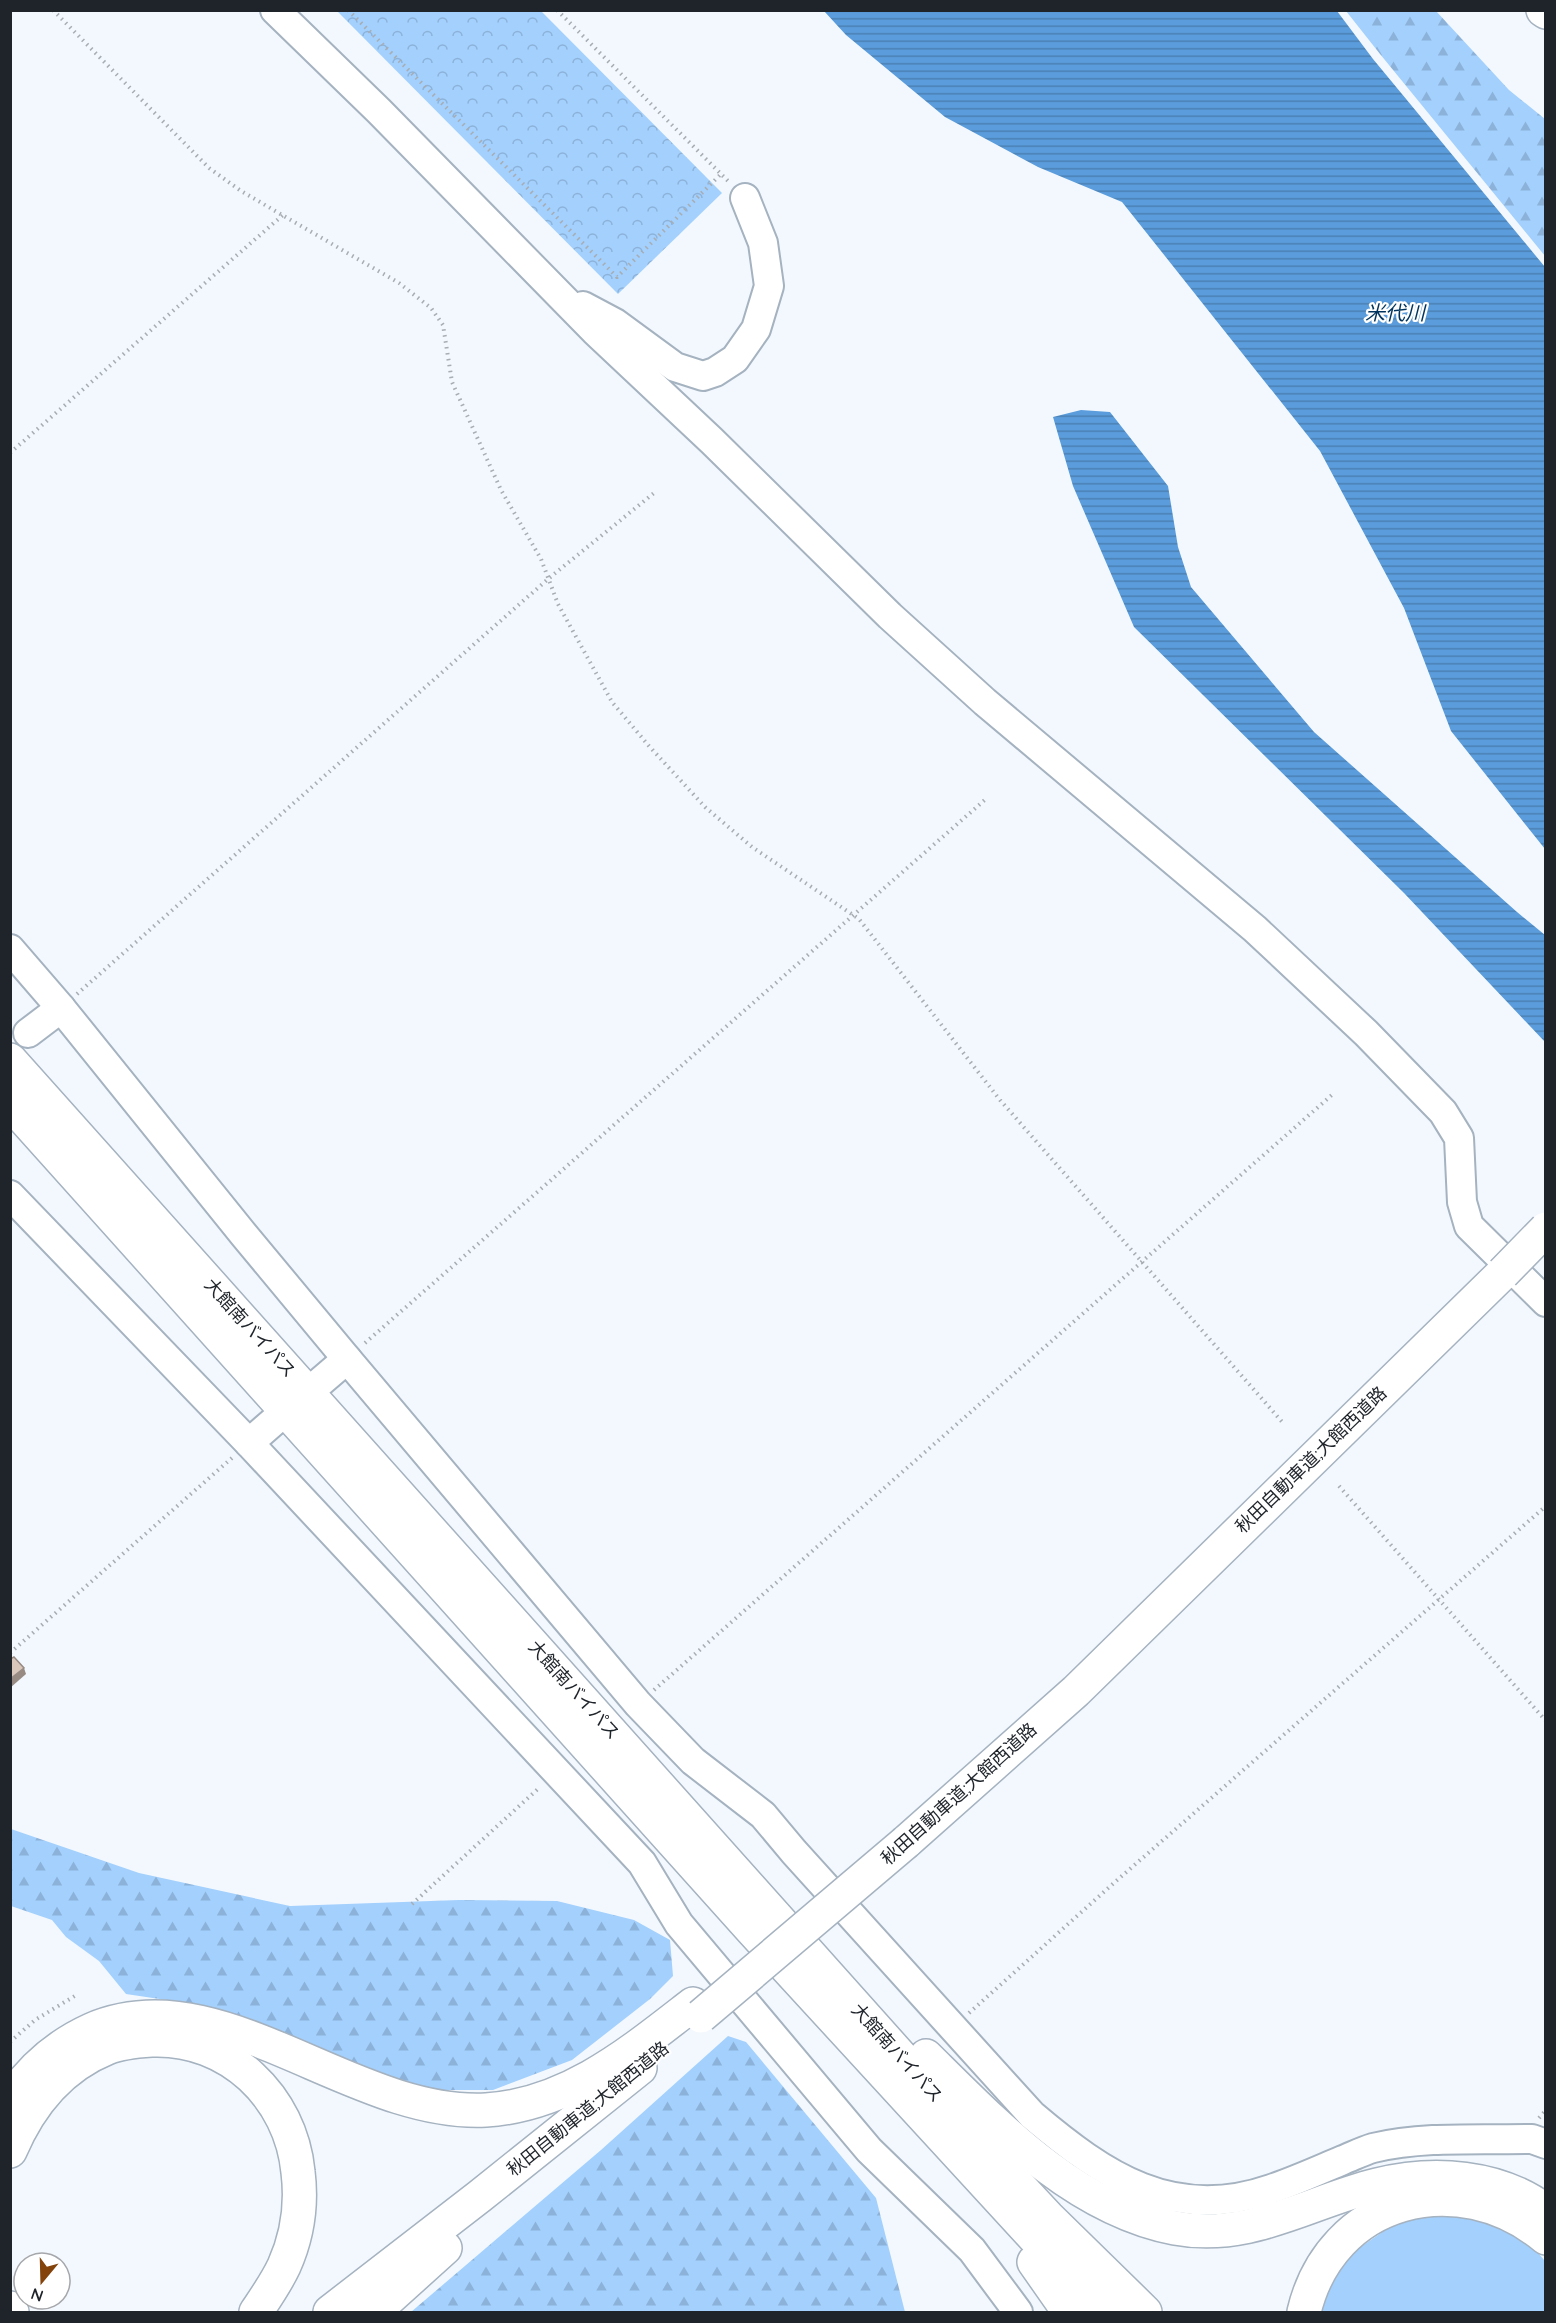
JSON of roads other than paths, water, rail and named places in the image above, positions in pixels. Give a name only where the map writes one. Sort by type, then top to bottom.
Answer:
[{"type":"highway","name":"大館南バイパス","points":[[10,1060],[962,2125],[1048,2217],[1145,2313]]},
{"type":"highway","name":"大館南バイパス","points":[[10,1103],[752,1930],[1067,2273],[1108,2313]]},
{"type":"highway","name":"秋田自動車道;大館西道路","points":[[330,2313],[640,2068],[697,2010],[906,1842],[1076,1691],[1503,1273],[1545,1229]]},
{"type":"highway","points":[[697,1827],[928,2058],[1017,2142],[1076,2187],[1115,2209],[1147,2221],[1177,2228],[1208,2231],[1240,2229],[1274,2221],[1377,2185],[1414,2179],[1449,2177],[1479,2181],[1508,2189],[1545,2211]]},
{"type":"highway","points":[[752,1930],[1017,2240],[1069,2313]]},
{"type":"highway","points":[[10,2100],[35,2067],[53,2051],[75,2038],[108,2024],[145,2017],[201,2022],[234,2032],[394,2097],[426,2106],[456,2110],[488,2110],[538,2100],[578,2086],[697,2010]]},
{"type":"highway","points":[[10,2151],[21,2125],[39,2098],[60,2076],[84,2059],[109,2047],[156,2040],[192,2044],[219,2054],[243,2069],[262,2087],[279,2109],[290,2132],[297,2159],[300,2185],[299,2212],[288,2256],[273,2288],[256,2313]]},
{"type":"highway","points":[[374,2313],[640,2068]]},
{"type":"highway","points":[[1304,2313],[1317,2273],[1333,2250],[1351,2232],[1372,2218],[1396,2207],[1448,2198],[1474,2201],[1502,2210],[1527,2223],[1545,2238]]},
{"type":"highway","points":[[10,2308],[12,2313]]},
{"type":"street","points":[[275,10],[379,111],[595,331],[712,441],[890,616],[985,702],[1255,929],[1366,1033],[1443,1112],[1459,1138],[1462,1202],[1469,1226],[1545,1302]]},
{"type":"street","points":[[558,293],[615,323],[675,367],[703,376],[715,372],[735,359],[756,328],[769,286],[763,243],[745,198]]},
{"type":"street","points":[[10,949],[61,1008],[236,1226],[638,1704],[693,1761],[763,1815],[1032,2115],[1075,2151],[1113,2175],[1144,2189],[1177,2199],[1225,2200],[1270,2190],[1371,2149],[1422,2141],[1532,2139],[1545,2144]]},
{"type":"street","points":[[28,1033],[61,1008]]},
{"type":"street","points":[[10,1195],[249,1443],[642,1863],[679,1924],[869,2150],[972,2250],[1018,2313]]},
{"type":"street","points":[[319,1383],[347,1359]]},
{"type":"street","points":[[249,1443],[273,1422]]},
{"type":"water","name":"米代川","points":[[824,11],[1337,11],[1373,59],[1545,267],[1545,849],[1451,731],[1404,608],[1320,451],[1122,202],[1038,167],[945,117],[846,35]]},
{"type":"water","points":[[1081,410],[1110,412],[1168,486],[1178,547],[1191,587],[1314,732],[1545,935],[1545,1042],[1404,893],[1134,627],[1073,486],[1053,417]]}]
